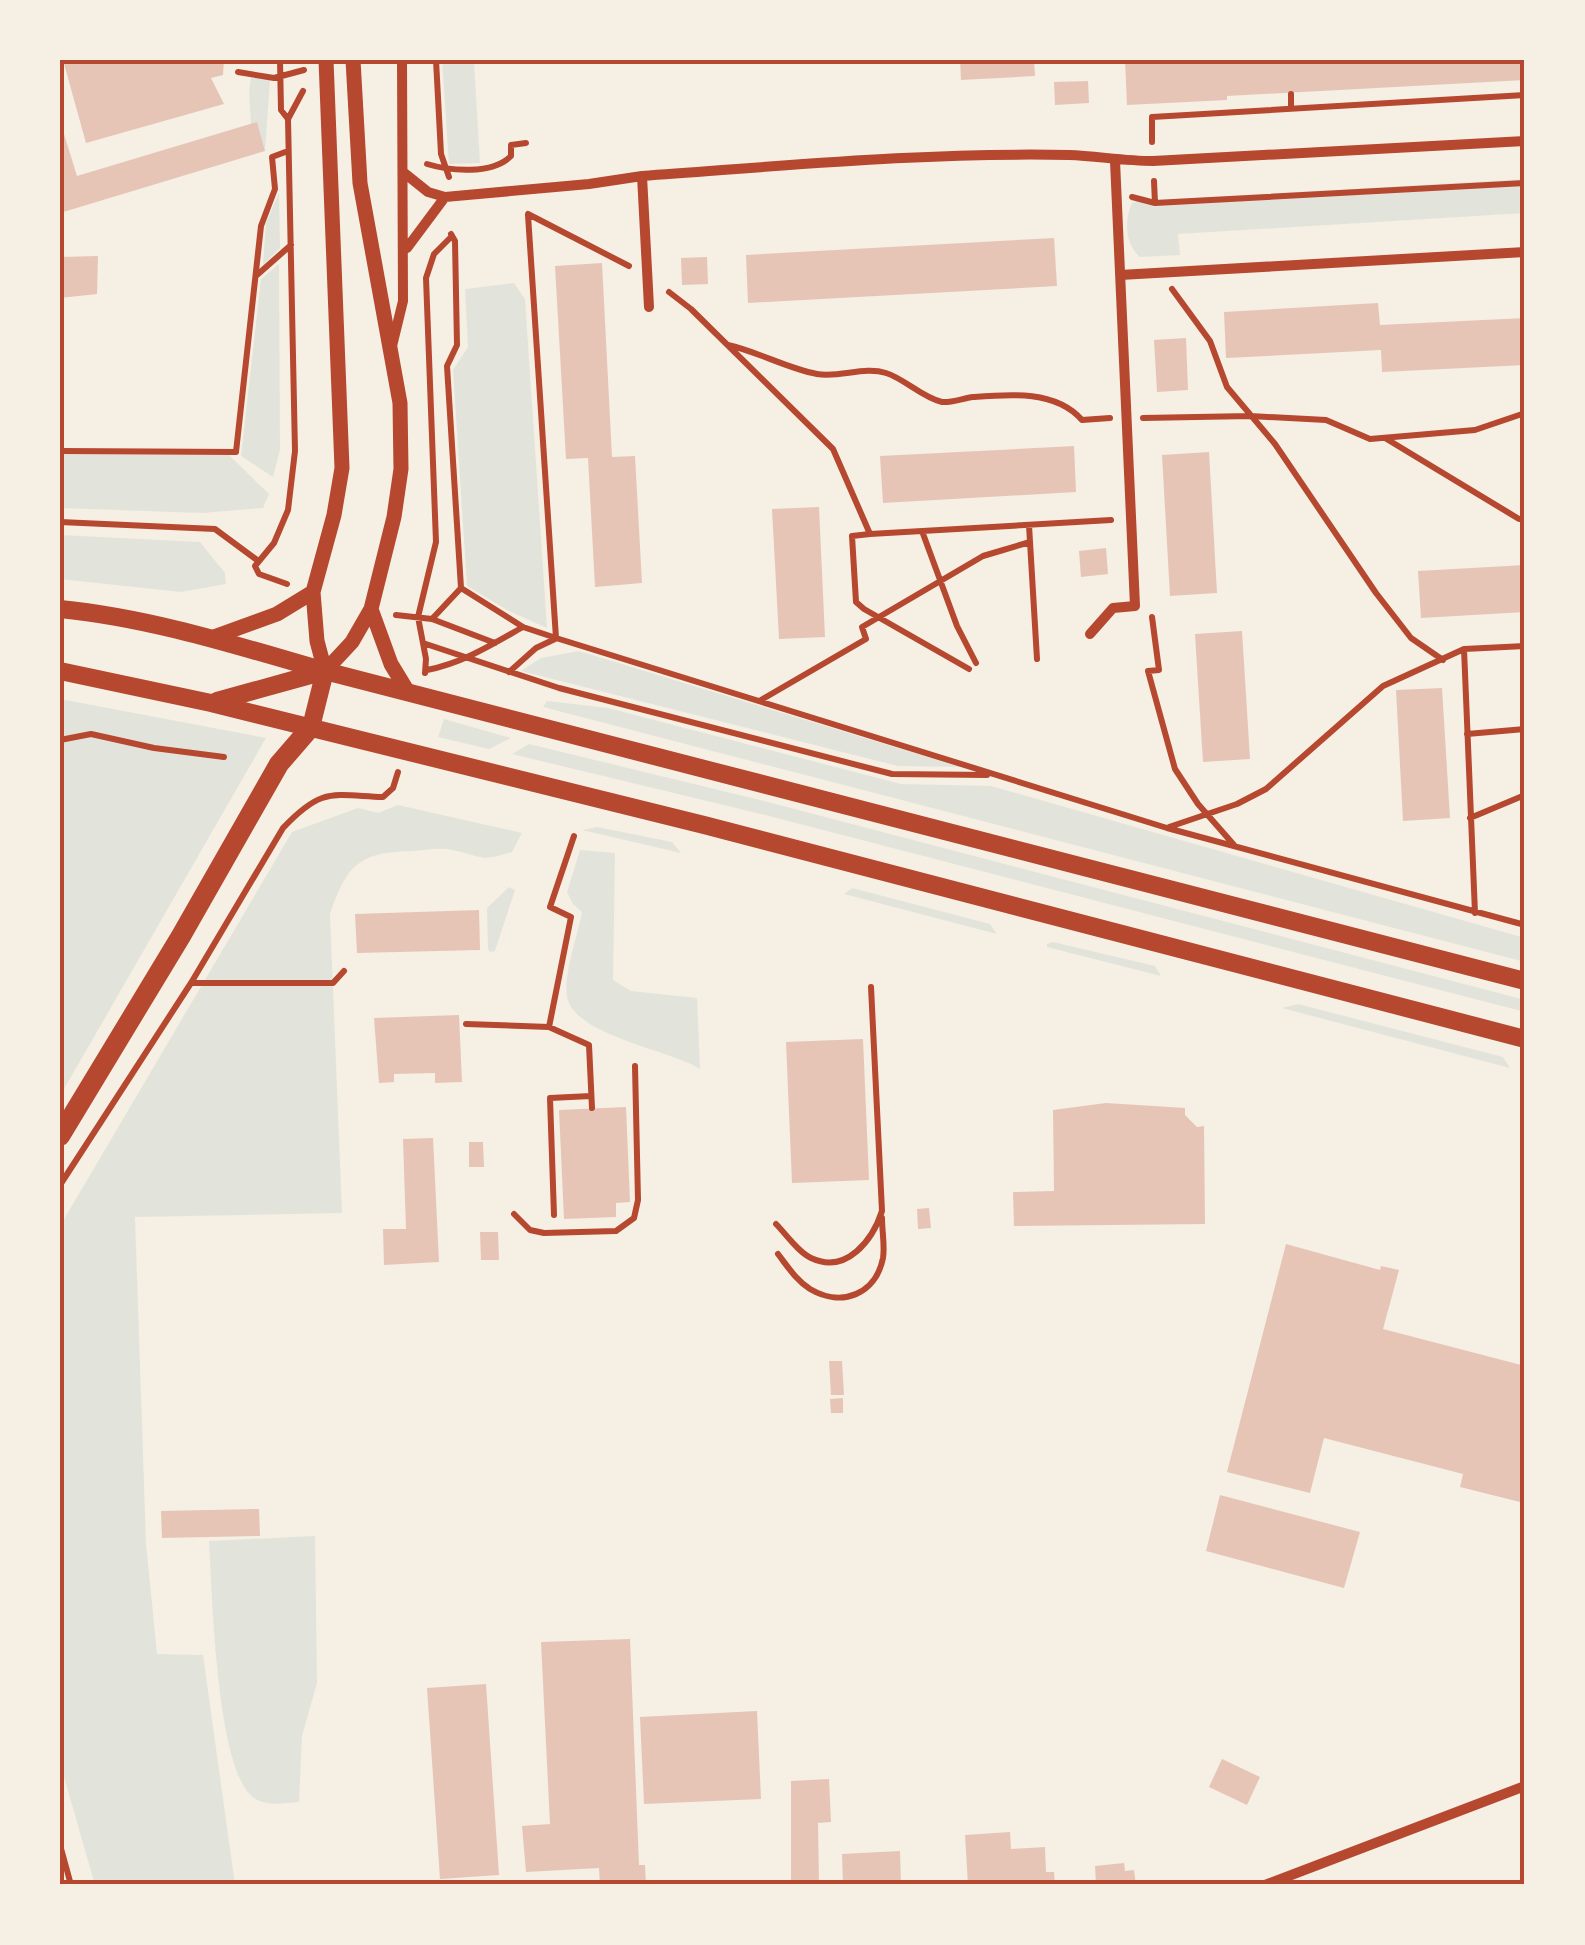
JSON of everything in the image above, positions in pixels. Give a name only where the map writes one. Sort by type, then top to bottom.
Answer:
[{"type":"main road","points":[[60,609],[211,638],[1525,981]]},
{"type":"main road","points":[[60,671],[404,750],[1525,1039]]},
{"type":"main road","points":[[212,703],[326,671]]},
{"type":"main road","points":[[60,1136],[275,771],[311,727],[326,671]]},
{"type":"street","points":[[326,60],[342,468],[313,592],[316,640],[326,671]]},
{"type":"street","points":[[353,60],[360,183],[400,403],[401,469],[378,611],[391,664],[414,693]]},
{"type":"street","points":[[392,346],[403,302],[402,60]]},
{"type":"street","points":[[402,172],[428,192],[445,197],[642,176],[970,157],[1073,155],[1114,161],[1525,140]]},
{"type":"street","points":[[1090,634],[1113,608],[1135,606],[1114,161]]},
{"type":"street","points":[[642,176],[649,306]]},
{"type":"street","points":[[404,254],[410,240],[445,197]]},
{"type":"street","points":[[1120,275],[1525,252]]},
{"type":"street","points":[[211,638],[277,614],[313,592]]},
{"type":"street","points":[[326,671],[378,611]]},
{"type":"street","points":[[1265,1885],[1525,1786]]},
{"type":"lane","points":[[778,1254],[795,1277],[823,1295],[851,1296],[872,1285],[884,1256],[871,986]]},
{"type":"lane","points":[[514,1214],[530,1230],[544,1234],[616,1231],[634,1218],[638,1200],[635,1066]]},
{"type":"lane","points":[[776,1224],[810,1258],[836,1260],[866,1245],[882,1211]]},
{"type":"path","points":[[280,60],[281,110],[288,119]]},
{"type":"path","points":[[436,60],[441,154],[448,170],[505,162],[511,156],[512,145],[526,142]]},
{"type":"path","points":[[238,72],[281,76],[304,70],[302,94],[288,119],[295,451],[288,510],[274,543],[258,560],[256,571],[270,579]]},
{"type":"path","points":[[1291,94],[1292,108]]},
{"type":"path","points":[[1152,147],[1152,117],[1525,95]]},
{"type":"path","points":[[60,451],[236,452],[261,226],[275,189],[272,158],[288,150]]},
{"type":"path","points":[[1153,174],[1155,204]]},
{"type":"path","points":[[1116,193],[1155,204],[1525,183]]},
{"type":"path","points":[[512,212],[547,210]]},
{"type":"path","points":[[528,212],[650,277],[691,309],[833,449],[870,534]]},
{"type":"path","points":[[528,212],[556,638]]},
{"type":"path","points":[[414,693],[426,671],[418,617],[436,542],[426,278],[434,254],[451,237],[455,242],[457,345],[447,366],[461,588],[432,619]]},
{"type":"path","points":[[256,275],[291,245]]},
{"type":"path","points":[[1160,289],[1174,287],[1210,341],[1227,387],[1276,444],[1411,638],[1443,660]]},
{"type":"path","points":[[727,344],[820,374],[874,370],[890,374],[942,402],[1014,395],[1047,398],[1069,405],[1082,420],[1250,416],[1326,420],[1370,439],[1476,430],[1525,413]]},
{"type":"path","points":[[1384,438],[1518,519],[1525,519]]},
{"type":"path","points":[[969,669],[856,602],[852,536],[1131,518]]},
{"type":"path","points":[[60,522],[215,529],[258,560]]},
{"type":"path","points":[[1028,524],[1036,660]]},
{"type":"path","points":[[922,531],[957,626],[976,662]]},
{"type":"path","points":[[760,700],[866,639],[862,627],[983,556],[1030,542]]},
{"type":"path","points":[[461,588],[523,627],[556,638],[1166,828],[1525,925]]},
{"type":"path","points":[[1135,606],[1150,606],[1159,670],[1148,670],[1176,769],[1205,813],[1234,846]]},
{"type":"path","points":[[378,611],[432,619],[495,643]]},
{"type":"path","points":[[426,671],[452,666],[523,627]]},
{"type":"path","points":[[509,672],[536,648],[556,638]]},
{"type":"path","points":[[424,643],[558,688],[892,774],[993,776]]},
{"type":"path","points":[[1166,828],[1237,804],[1266,789],[1383,686],[1464,650],[1525,646]]},
{"type":"path","points":[[1464,650],[1474,913]]},
{"type":"path","points":[[1467,734],[1525,729]]},
{"type":"path","points":[[60,740],[91,734],[154,748],[224,757]]},
{"type":"path","points":[[60,1185],[192,983],[283,828],[301,809],[328,795],[388,794],[404,750]]},
{"type":"path","points":[[1470,818],[1525,795]]},
{"type":"path","points":[[549,1027],[571,917],[550,906],[574,836]]},
{"type":"path","points":[[192,983],[333,982],[344,971]]},
{"type":"path","points":[[466,1024],[549,1027],[589,1045],[592,1108]]},
{"type":"path","points":[[514,1214],[555,1215],[550,1098],[591,1096]]},
{"type":"path","points":[[60,1844],[72,1885]]},
{"type":"shaded area","points":[[442,60],[474,62],[480,163],[449,164]]},
{"type":"shaded area","points":[[251,77],[270,80],[265,151],[257,123],[251,124]]},
{"type":"shaded area","points":[[1525,179],[1525,213],[1178,234],[1180,255],[1140,257],[1127,232],[1129,210],[1138,201]]},
{"type":"shaded area","points":[[279,193],[280,248],[263,265],[266,223]]},
{"type":"shaded area","points":[[279,264],[280,450],[273,477],[241,456],[261,279]]},
{"type":"shaded area","points":[[514,283],[525,299],[547,628],[467,586],[453,370],[468,347],[465,289]]},
{"type":"shaded area","points":[[60,454],[229,455],[269,494],[263,508],[203,513],[60,508]]},
{"type":"shaded area","points":[[60,535],[200,542],[225,573],[226,584],[181,592],[60,579]]},
{"type":"shaded area","points":[[579,651],[960,767],[898,766],[521,671],[541,658]]},
{"type":"shaded area","points":[[60,699],[266,738],[60,1096]]},
{"type":"shaded area","points":[[547,701],[608,708],[901,784],[991,786],[1525,938],[1525,962],[543,707]]},
{"type":"shaded area","points":[[444,719],[511,738],[489,749],[438,737]]},
{"type":"shaded area","points":[[529,744],[764,801],[1525,1000],[1525,1012],[769,816],[512,754]]},
{"type":"shaded area","points":[[398,805],[522,833],[512,852],[492,857],[443,849],[380,854],[358,864],[343,883],[330,914],[342,1213],[135,1217],[146,1543],[157,1654],[203,1655],[235,1885],[95,1885],[60,1763],[60,1226],[292,832],[358,808],[378,813]]},
{"type":"shaded area","points":[[597,827],[672,842],[681,853],[582,830]]},
{"type":"shaded area","points":[[580,850],[615,853],[613,980],[631,991],[697,998],[700,1069],[605,1032],[574,1011],[567,997],[567,978],[582,912],[567,892]]},
{"type":"shaded area","points":[[509,887],[515,890],[495,951],[490,952],[487,908]]},
{"type":"shaded area","points":[[852,888],[990,924],[997,934],[844,894]]},
{"type":"shaded area","points":[[1053,942],[1155,966],[1161,976],[1047,947]]},
{"type":"shaded area","points":[[1298,1004],[1503,1057],[1510,1068],[1282,1008]]},
{"type":"shaded area","points":[[315,1536],[317,1683],[302,1736],[299,1802],[264,1803],[254,1798],[241,1782],[231,1754],[218,1678],[209,1541]]},
{"type":"building","points":[[63,60],[224,60],[223,75],[211,78],[224,104],[86,143]]},
{"type":"building","points":[[960,60],[1034,60],[1035,76],[961,80]]},
{"type":"building","points":[[1125,60],[1525,60],[1525,80],[1127,105]]},
{"type":"building","points":[[1088,81],[1089,103],[1055,105],[1054,82]]},
{"type":"building","points":[[60,121],[77,176],[257,122],[265,151],[60,213]]},
{"type":"building","points":[[1054,238],[1057,286],[748,303],[746,255]]},
{"type":"building","points":[[98,256],[97,294],[60,298],[60,257]]},
{"type":"building","points":[[707,257],[708,284],[682,285],[681,258]]},
{"type":"building","points":[[602,263],[612,457],[635,456],[642,583],[595,587],[588,458],[566,459],[555,266]]},
{"type":"building","points":[[1378,303],[1380,325],[1525,318],[1525,365],[1382,372],[1381,350],[1226,358],[1224,312]]},
{"type":"building","points":[[1186,338],[1188,390],[1157,392],[1154,340]]},
{"type":"building","points":[[1074,446],[1076,492],[883,503],[880,456]]},
{"type":"building","points":[[1209,452],[1217,593],[1170,596],[1162,455]]},
{"type":"building","points":[[819,507],[825,637],[779,639],[772,509]]},
{"type":"building","points":[[1106,548],[1108,574],[1081,577],[1079,551]]},
{"type":"building","points":[[1525,565],[1525,612],[1421,618],[1418,571]]},
{"type":"building","points":[[1242,631],[1250,759],[1203,762],[1195,634]]},
{"type":"building","points":[[1442,688],[1450,818],[1403,821],[1396,690]]},
{"type":"building","points":[[479,910],[480,950],[357,953],[355,914]]},
{"type":"building","points":[[459,1015],[462,1082],[435,1083],[435,1073],[394,1074],[394,1082],[379,1083],[374,1018]]},
{"type":"building","points":[[863,1039],[869,1180],[792,1183],[786,1042]]},
{"type":"building","points":[[1106,1103],[1185,1108],[1185,1115],[1197,1127],[1204,1126],[1205,1224],[1014,1226],[1013,1192],[1054,1191],[1053,1110]]},
{"type":"building","points":[[626,1107],[630,1202],[616,1203],[616,1217],[564,1219],[559,1110]]},
{"type":"building","points":[[433,1138],[439,1262],[384,1265],[383,1229],[406,1229],[403,1139]]},
{"type":"building","points":[[469,1142],[483,1142],[484,1167],[469,1167]]},
{"type":"building","points":[[929,1208],[931,1228],[918,1229],[917,1209]]},
{"type":"building","points":[[480,1232],[498,1232],[499,1260],[481,1260]]},
{"type":"building","points":[[1286,1244],[1380,1270],[1381,1266],[1399,1270],[1383,1329],[1525,1366],[1524,1503],[1460,1487],[1463,1474],[1324,1438],[1310,1493],[1227,1472]]},
{"type":"building","points":[[829,1361],[842,1361],[844,1395],[831,1395]]},
{"type":"building","points":[[843,1398],[843,1413],[831,1413],[830,1399]]},
{"type":"building","points":[[1220,1495],[1360,1532],[1344,1588],[1206,1551]]},
{"type":"building","points":[[259,1509],[260,1536],[162,1538],[161,1511]]},
{"type":"building","points":[[630,1639],[639,1865],[645,1865],[646,1885],[600,1885],[599,1868],[526,1872],[522,1826],[550,1824],[541,1642]]},
{"type":"building","points":[[486,1684],[499,1875],[440,1879],[427,1688]]},
{"type":"building","points":[[757,1711],[761,1799],[644,1804],[640,1717]]},
{"type":"building","points":[[1222,1759],[1260,1777],[1247,1805],[1209,1787]]},
{"type":"building","points":[[829,1779],[831,1822],[818,1823],[819,1885],[791,1885],[791,1781]]},
{"type":"building","points":[[1010,1832],[1011,1849],[1045,1847],[1046,1872],[1054,1872],[1055,1885],[968,1885],[965,1835]]},
{"type":"building","points":[[900,1851],[901,1885],[843,1885],[842,1854]]},
{"type":"building","points":[[1124,1863],[1125,1871],[1134,1870],[1136,1885],[1096,1885],[1095,1866]]}]
